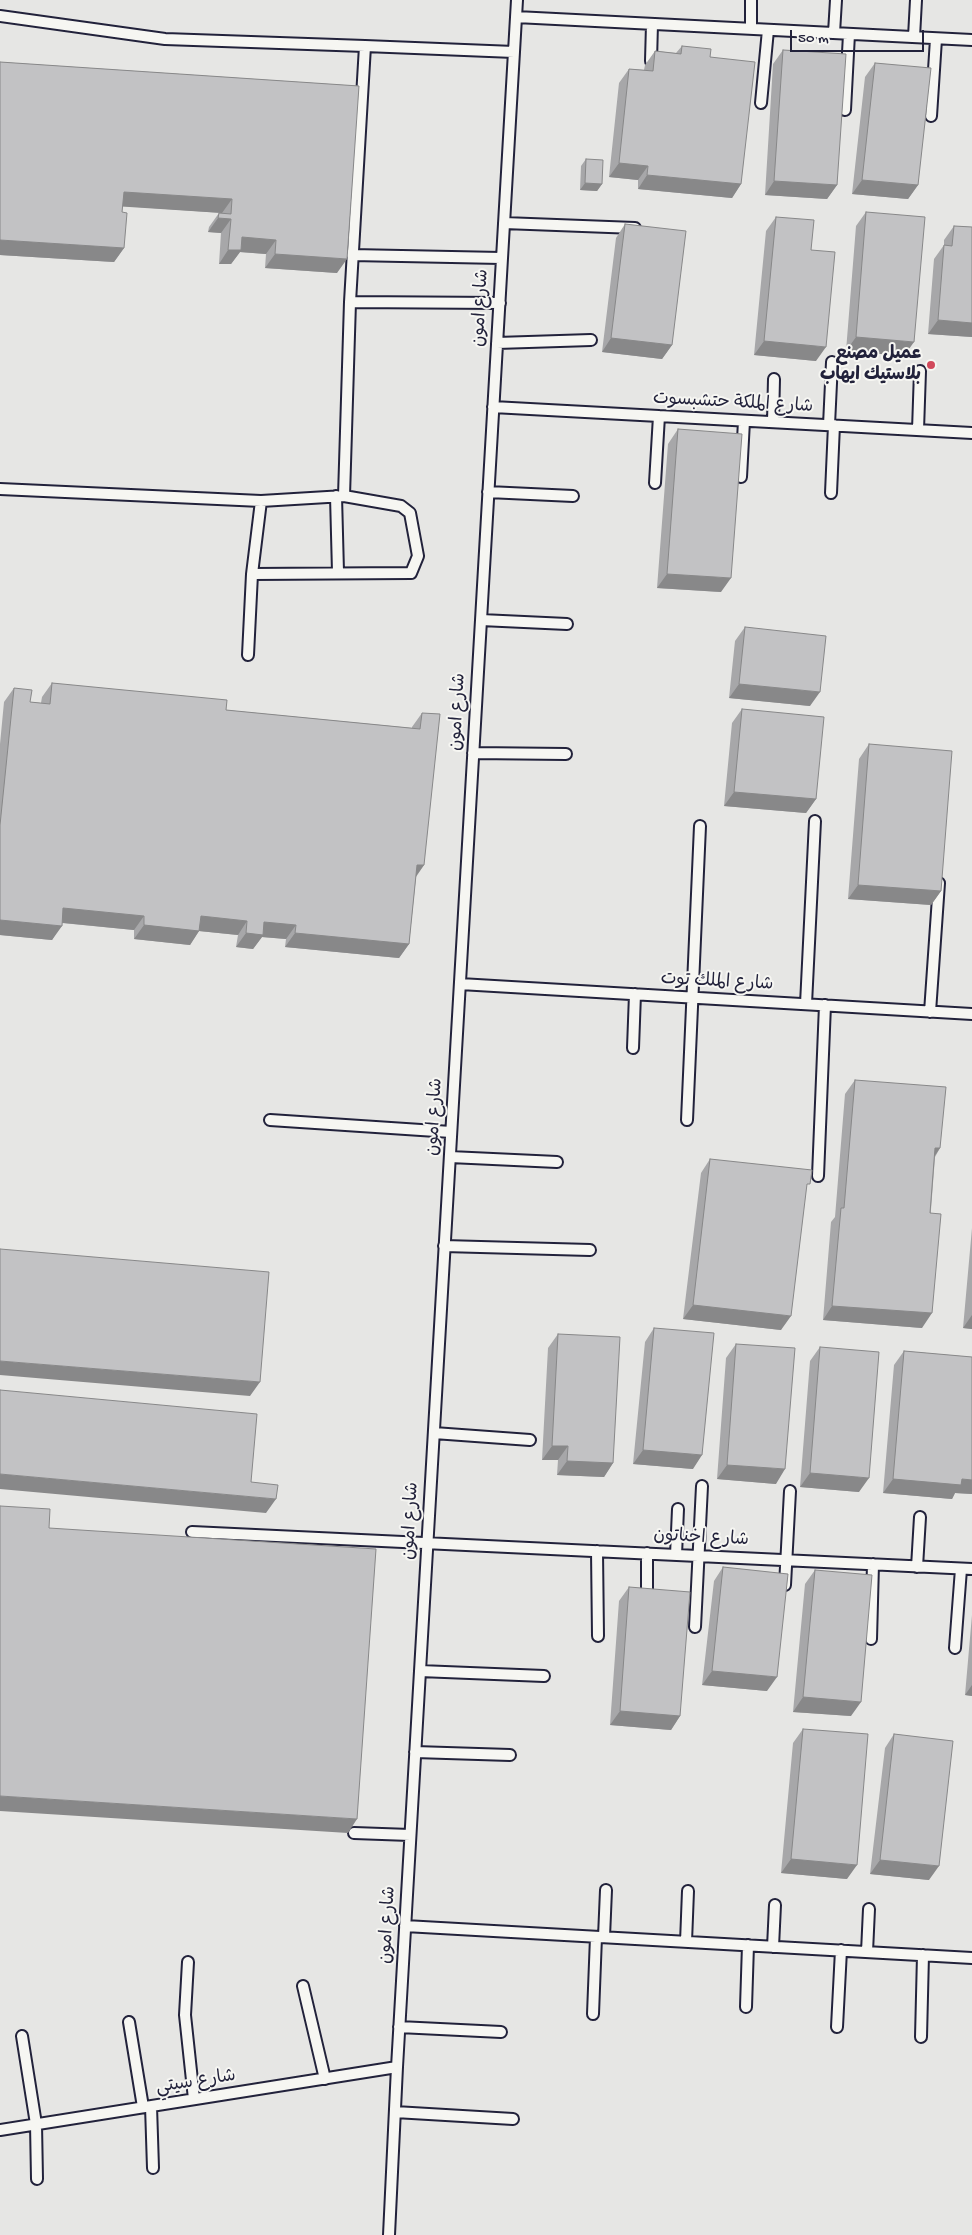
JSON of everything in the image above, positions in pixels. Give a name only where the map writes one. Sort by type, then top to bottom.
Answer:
[{"type":"lane","name":"شارع امون","points":[[389,2235],[399,2027],[517,0]]},
{"type":"lane","points":[[750,29],[751,0]]},
{"type":"lane","points":[[834,33],[836,0]]},
{"type":"lane","points":[[914,37],[916,0]]},
{"type":"lane","points":[[0,16],[165,39],[514,52]]},
{"type":"lane","points":[[516,17],[972,40]]},
{"type":"lane","points":[[651,61],[652,24]]},
{"type":"lane","points":[[761,103],[768,30]]},
{"type":"lane","points":[[845,110],[849,34]]},
{"type":"lane","points":[[931,116],[936,39]]},
{"type":"lane","points":[[338,572],[352,255],[365,46]]},
{"type":"lane","points":[[504,223],[645,228]]},
{"type":"lane","points":[[352,255],[501,258]]},
{"type":"lane","points":[[350,302],[500,303]]},
{"type":"lane","points":[[497,343],[591,340]]},
{"type":"lane","points":[[831,493],[832,362]]},
{"type":"lane","points":[[918,430],[920,370]]},
{"type":"lane","points":[[773,422],[774,379]]},
{"type":"lane","name":"شارع الملكة حتشبسوت","points":[[493,407],[972,433]]},
{"type":"lane","points":[[655,484],[659,416]]},
{"type":"lane","points":[[741,477],[744,420]]},
{"type":"lane","points":[[0,489],[261,501],[340,496],[401,506],[410,513],[418,556],[411,573],[252,574]]},
{"type":"lane","points":[[488,492],[573,496]]},
{"type":"lane","points":[[248,655],[252,574],[261,501]]},
{"type":"lane","points":[[481,620],[567,624]]},
{"type":"lane","points":[[473,753],[566,754]]},
{"type":"lane","points":[[806,1004],[815,821]]},
{"type":"lane","points":[[687,1120],[700,826]]},
{"type":"lane","points":[[930,1012],[939,872]]},
{"type":"lane","name":"شارع الملك توت","points":[[460,984],[972,1014]]},
{"type":"lane","points":[[633,1048],[635,994]]},
{"type":"lane","points":[[818,1176],[826,1006]]},
{"type":"lane","points":[[270,1120],[451,1132]]},
{"type":"lane","points":[[450,1157],[556,1162]]},
{"type":"lane","points":[[444,1246],[590,1250]]},
{"type":"lane","points":[[434,1433],[530,1440]]},
{"type":"lane","points":[[695,1627],[702,1486]]},
{"type":"lane","points":[[784,1594],[790,1491]]},
{"type":"lane","points":[[676,1555],[678,1509]]},
{"type":"lane","points":[[917,1567],[920,1517]]},
{"type":"lane","name":"شارع اخناتون","points":[[192,1532],[972,1569]]},
{"type":"lane","points":[[597,1551],[598,1636]]},
{"type":"lane","points":[[647,1553],[647,1593]]},
{"type":"lane","points":[[871,1639],[873,1564]]},
{"type":"lane","points":[[955,1648],[961,1569]]},
{"type":"lane","points":[[420,1671],[544,1676]]},
{"type":"lane","points":[[415,1752],[510,1755]]},
{"type":"lane","points":[[354,1833],[410,1835]]},
{"type":"lane","points":[[593,2014],[606,1890]]},
{"type":"lane","points":[[686,1942],[688,1891]]},
{"type":"lane","points":[[773,1947],[775,1905]]},
{"type":"lane","points":[[867,1952],[869,1909]]},
{"type":"lane","points":[[405,1926],[972,1958]]},
{"type":"lane","points":[[746,2007],[748,1945]]},
{"type":"lane","points":[[837,2027],[841,1950]]},
{"type":"lane","points":[[921,2038],[923,1955]]},
{"type":"lane","points":[[188,1962],[185,2015],[194,2099]]},
{"type":"lane","points":[[303,1986],[324,2079]]},
{"type":"lane","points":[[129,2022],[147,2107],[153,2168]]},
{"type":"lane","points":[[399,2027],[501,2032]]},
{"type":"lane","points":[[22,2036],[36,2124],[37,2179]]},
{"type":"lane","name":"شارع سيتي","points":[[0,2130],[397,2068]]},
{"type":"lane","points":[[395,2112],[513,2119]]},
{"type":"shaded area","points":[[0,0],[972,0],[972,2235],[0,2235]]},
{"type":"building","points":[[682,46],[711,49],[710,57],[755,62],[741,184],[647,175],[648,166],[619,163],[629,69],[653,71],[655,51],[681,54]]},
{"type":"building","points":[[783,50],[846,54],[837,185],[774,181]]},
{"type":"building","points":[[0,62],[359,86],[347,259],[275,254],[276,240],[242,237],[241,250],[228,250],[231,219],[218,218],[219,213],[231,214],[232,199],[124,192],[122,212],[127,213],[124,248],[0,240]]},
{"type":"building","points":[[875,63],[931,68],[918,185],[862,180]]},
{"type":"building","points":[[586,159],[603,160],[602,184],[585,183]]},
{"type":"building","points":[[866,212],[925,217],[914,342],[856,337]]},
{"type":"building","points":[[776,217],[814,220],[811,250],[835,252],[826,347],[764,341]]},
{"type":"building","points":[[625,224],[686,231],[672,345],[611,338]]},
{"type":"building","points":[[954,226],[972,227],[972,323],[938,320],[944,245],[952,246]]},
{"type":"building","points":[[678,429],[742,434],[731,578],[667,574]]},
{"type":"building","points":[[745,627],[826,636],[820,692],[739,684]]},
{"type":"building","points":[[52,683],[227,700],[226,710],[420,729],[422,713],[440,714],[424,865],[417,865],[409,944],[295,933],[296,925],[264,922],[263,935],[246,933],[247,921],[201,916],[199,931],[144,925],[144,916],[63,908],[62,926],[0,920],[0,825],[14,688],[32,690],[30,702],[50,704]]},
{"type":"building","points":[[742,709],[824,717],[816,799],[734,792]]},
{"type":"building","points":[[869,744],[952,751],[941,891],[858,885]]},
{"type":"building","points":[[855,1080],[946,1087],[940,1148],[935,1148],[930,1213],[941,1214],[932,1313],[832,1306],[841,1208],[844,1208]]},
{"type":"building","points":[[710,1159],[812,1170],[810,1184],[807,1184],[791,1316],[693,1305]]},
{"type":"building","points":[[0,1249],[269,1272],[260,1382],[0,1361]]},
{"type":"building","points":[[654,1328],[714,1333],[702,1455],[643,1450]]},
{"type":"building","points":[[558,1334],[620,1337],[613,1463],[567,1461],[568,1446],[552,1446]]},
{"type":"building","points":[[736,1344],[795,1348],[785,1469],[727,1465]]},
{"type":"building","points":[[820,1347],[879,1352],[869,1478],[810,1473]]},
{"type":"building","points":[[904,1351],[972,1357],[972,1480],[962,1479],[961,1485],[893,1479]]},
{"type":"building","points":[[0,1390],[257,1414],[251,1482],[278,1485],[276,1499],[0,1474]]},
{"type":"building","points":[[0,1506],[50,1509],[49,1528],[376,1549],[357,1819],[0,1796]]},
{"type":"building","points":[[723,1567],[788,1574],[777,1677],[712,1671]]},
{"type":"building","points":[[815,1570],[872,1575],[861,1702],[803,1697]]},
{"type":"building","points":[[629,1587],[690,1592],[680,1716],[620,1711]]},
{"type":"building","points":[[803,1729],[868,1734],[857,1865],[791,1859]]},
{"type":"building","points":[[894,1734],[953,1741],[939,1866],[880,1860]]},
{"type":"place","name":"عميل مصنع بلاستيك ايهاب","points":[[931,365]]}]
